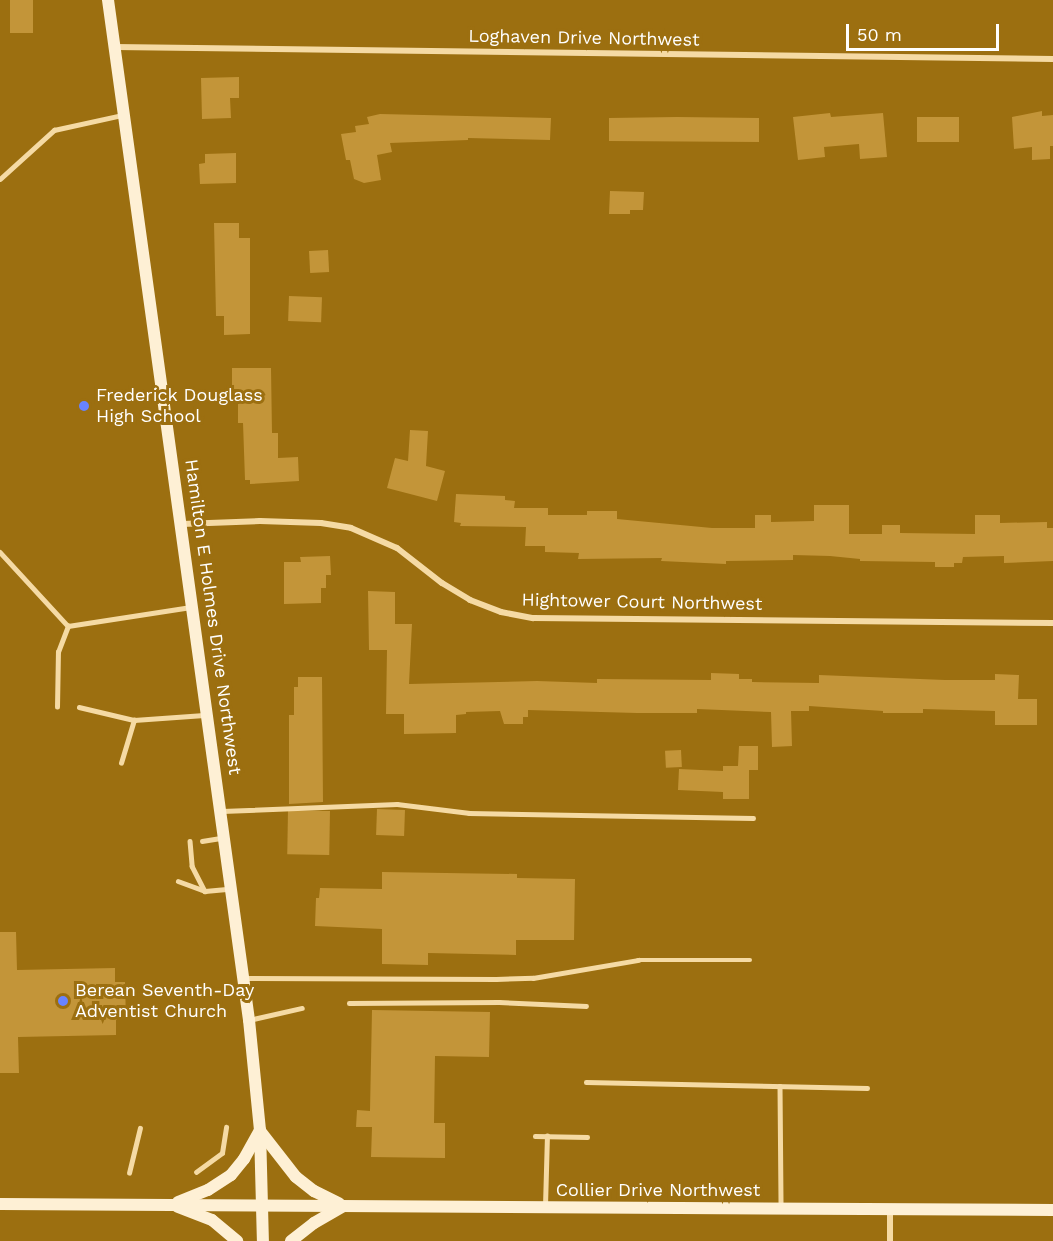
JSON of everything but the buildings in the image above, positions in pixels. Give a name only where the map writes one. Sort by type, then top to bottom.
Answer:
[{"type":"main road","name":"Hamilton E Holmes Drive Northwest","points":[[108,0],[249,1020],[260,1130],[263,1241]]},
{"type":"main road","points":[[171,1204],[208,1190],[231,1174],[244,1159],[260,1130],[296,1177],[314,1191],[345,1205]]},
{"type":"main road","name":"Collier Drive Northwest","points":[[0,1204],[1053,1210]]},
{"type":"main road","points":[[171,1204],[212,1220],[237,1241]]},
{"type":"main road","points":[[291,1241],[314,1223],[345,1205]]},
{"type":"street","name":"Loghaven Drive Northwest","points":[[115,47],[1053,59]]},
{"type":"street","name":"Hightower Court Northwest","points":[[182,524],[260,521],[321,523],[351,528],[397,548],[442,583],[470,600],[501,612],[533,618],[1053,623]]},
{"type":"street","points":[[890,1210],[890,1241]]},
{"type":"lane","points":[[0,179],[54,130],[125,114]]},
{"type":"lane","points":[[0,552],[68,626]]},
{"type":"lane","points":[[68,626],[193,607]]},
{"type":"lane","points":[[57,707],[58,652],[68,626]]},
{"type":"lane","points":[[80,707],[134,720],[208,715]]},
{"type":"lane","points":[[121,763],[134,720]]},
{"type":"lane","points":[[221,811],[269,807],[397,804],[469,813],[753,818]]},
{"type":"lane","points":[[202,841],[224,837]]},
{"type":"lane","points":[[190,841],[192,866],[205,891]]},
{"type":"lane","points":[[178,880],[205,891],[231,889]]},
{"type":"lane","points":[[243,978],[496,980],[533,978],[638,960],[750,960]]},
{"type":"lane","points":[[349,1003],[499,1002],[586,1006]]},
{"type":"lane","points":[[249,1020],[302,1008]]},
{"type":"lane","points":[[586,1082],[867,1088]]},
{"type":"lane","points":[[780,1086],[781,1209]]},
{"type":"lane","points":[[196,1172],[222,1153],[226,1127]]},
{"type":"lane","points":[[129,1173],[140,1128]]},
{"type":"lane","points":[[535,1136],[587,1137]]},
{"type":"lane","points":[[545,1207],[547,1136]]},
{"type":"place","name":"Frederick Douglass High School","points":[[84,406]]},
{"type":"place","name":"Berean Seventh-Day Adventist Church","points":[[63,1001]]}]
